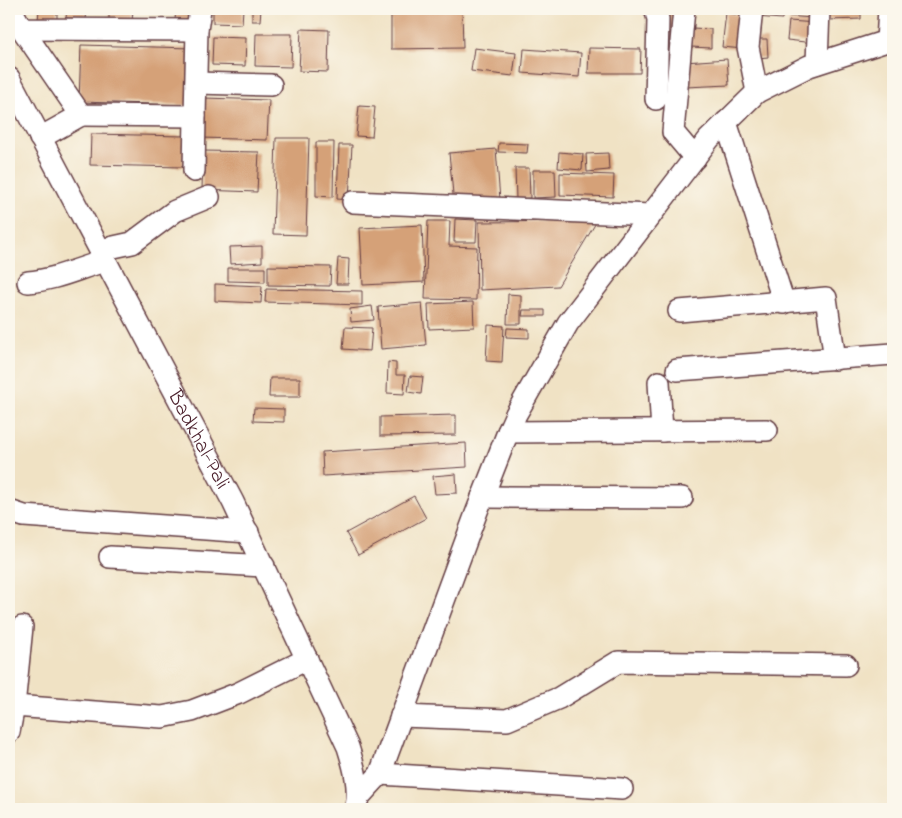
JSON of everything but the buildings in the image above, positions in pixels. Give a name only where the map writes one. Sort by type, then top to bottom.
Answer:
[{"type":"street","points":[[12,9],[22,29],[81,115]]},
{"type":"street","points":[[194,171],[197,30],[200,9]]},
{"type":"street","points":[[655,9],[658,19],[656,99]]},
{"type":"street","points":[[684,9],[673,132],[695,158]]},
{"type":"street","points":[[752,9],[748,47],[757,92]]},
{"type":"street","points":[[817,63],[819,9]]},
{"type":"street","points":[[356,804],[380,774],[482,497],[508,432],[516,414],[568,323],[709,139],[726,122],[757,92],[809,66],[890,40],[889,9]]},
{"type":"street","points":[[22,29],[197,30]]},
{"type":"street","name":"Badkhal-Pali","points":[[9,78],[14,98],[40,138],[248,532],[348,747],[356,773],[356,804]]},
{"type":"street","points":[[196,83],[271,85]]},
{"type":"street","points":[[40,138],[81,115],[194,116]]},
{"type":"street","points":[[726,122],[784,303]]},
{"type":"street","points":[[28,282],[44,281],[83,267],[132,243],[175,211],[209,197]]},
{"type":"street","points":[[354,202],[651,215]]},
{"type":"street","points":[[679,311],[826,298],[835,359]]},
{"type":"street","points":[[677,370],[893,354]]},
{"type":"street","points":[[659,382],[662,431]]},
{"type":"street","points":[[508,432],[767,430]]},
{"type":"street","points":[[482,497],[682,498]]},
{"type":"street","points":[[9,511],[24,516],[248,532]]},
{"type":"street","points":[[110,557],[264,566]]},
{"type":"street","points":[[9,732],[14,706],[22,627]]},
{"type":"street","points":[[14,706],[162,717],[192,711],[231,696],[307,659]]},
{"type":"street","points":[[401,716],[507,720],[559,698],[618,662],[846,665]]},
{"type":"street","points":[[380,774],[622,789]]}]
